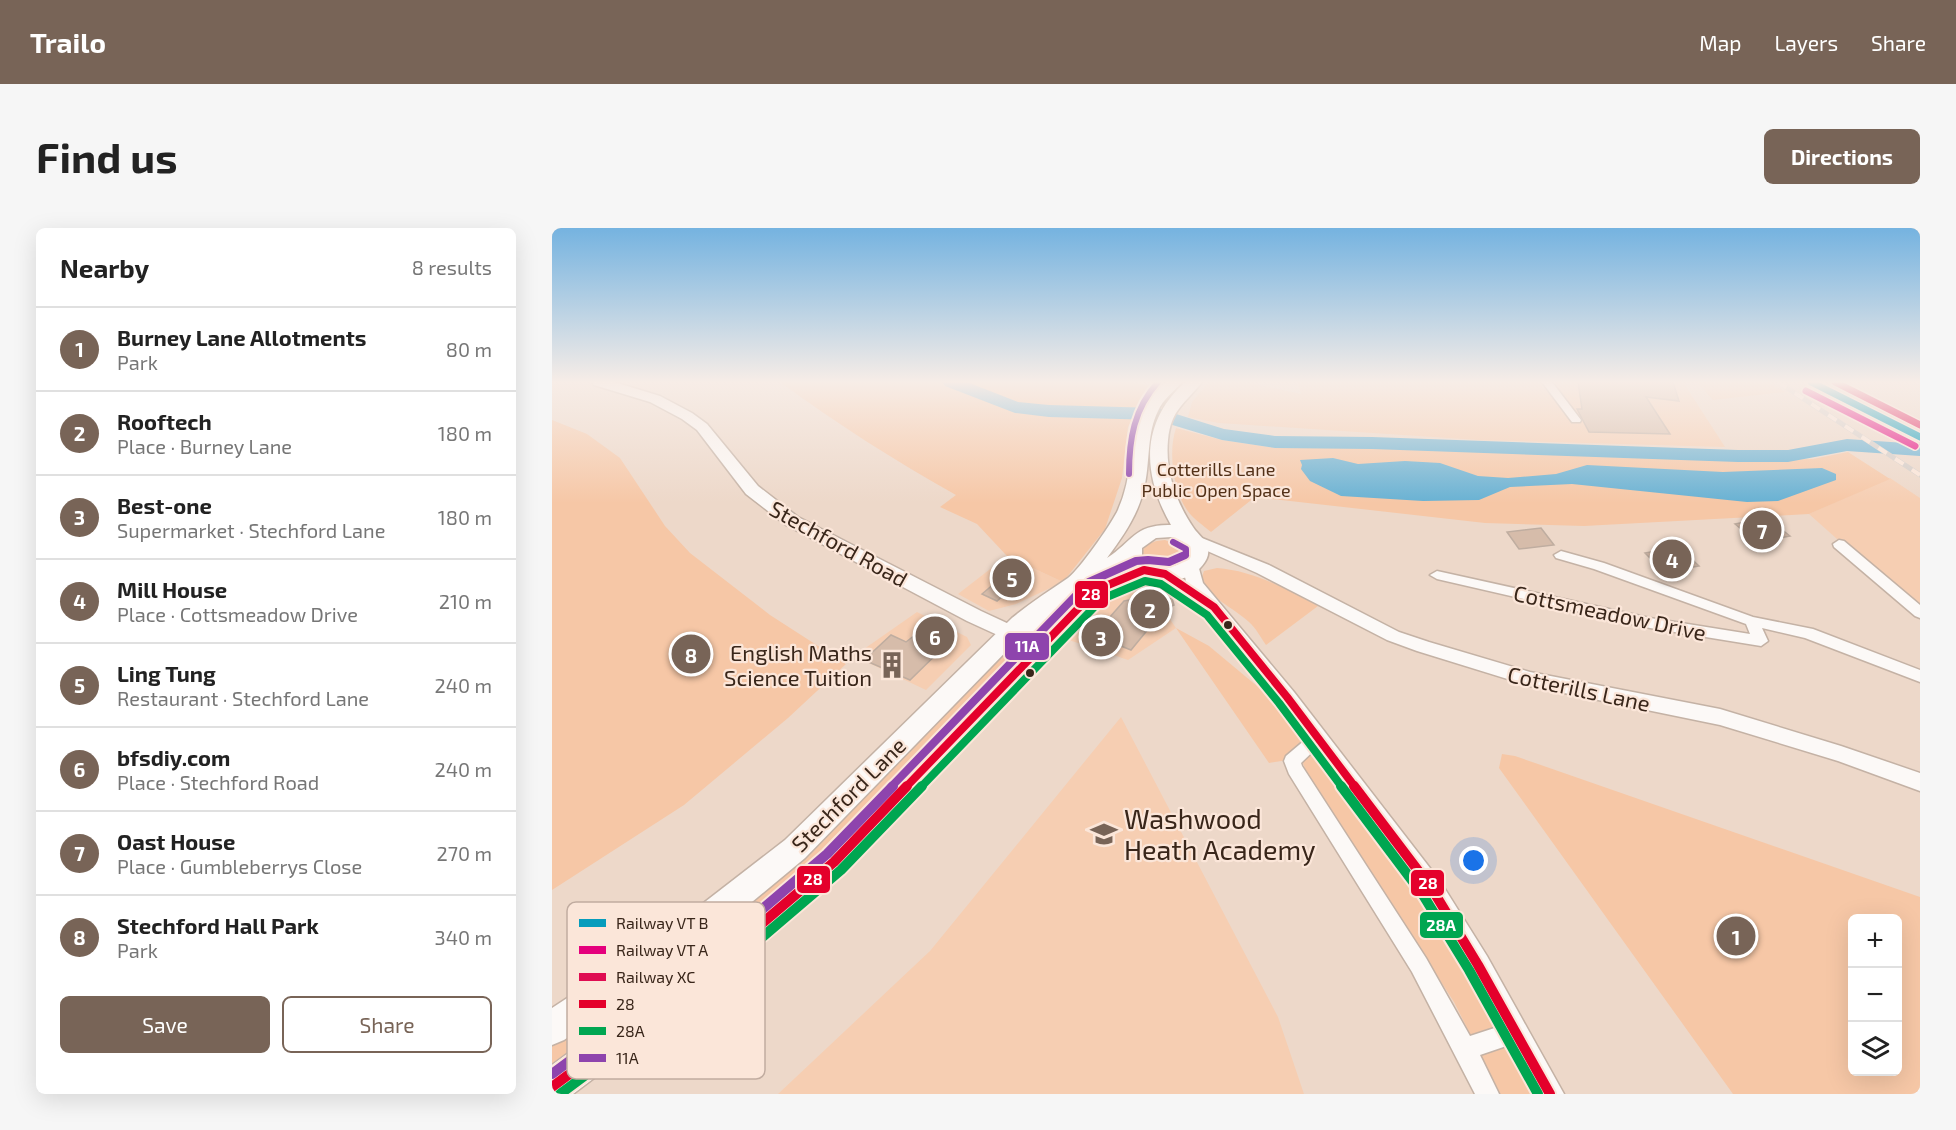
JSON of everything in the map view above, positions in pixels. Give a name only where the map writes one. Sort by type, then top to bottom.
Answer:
[{"type":"main road","name":"Stechford Road","points":[[696,422],[702,427],[752,490],[792,521],[1010,632]]},
{"type":"main road","points":[[1086,586],[1101,550],[1130,506],[1139,474],[1143,422]]},
{"type":"main road","points":[[1164,422],[1159,464],[1163,483],[1169,505],[1192,550]]},
{"type":"main road","points":[[1139,474],[1147,516],[1131,558],[1134,563],[1155,572]]},
{"type":"main road","points":[[1138,542],[1169,531],[1192,550]]},
{"type":"main road","name":"Stechford Lane","points":[[765,921],[834,862],[1086,586],[1138,542]]},
{"type":"main road","name":"Stechford Lane","points":[[729,902],[795,849],[1010,632],[1041,604],[1086,586],[1155,572],[1179,571],[1192,550]]},
{"type":"main road","name":"Stechford Lane","points":[[552,1028],[567,1018]]},
{"type":"main road","name":"Stechford Lane","points":[[552,1087],[567,1076]]},
{"type":"street","points":[[1839,544],[1920,613]]},
{"type":"street","name":"Cotterills Lane","points":[[1192,550],[1250,563],[1393,636],[1423,647],[1530,679],[1720,717],[1841,754],[1920,783]]},
{"type":"street","points":[[1192,550],[1195,584],[1287,697],[1432,889],[1550,1094]]},
{"type":"street","name":"Cottsmeadow Drive","points":[[1561,555],[1599,566],[1750,621],[1808,633],[1920,676]]},
{"type":"street","points":[[1155,572],[1214,607]]},
{"type":"street","name":"Cottsmeadow Drive","points":[[1437,576],[1650,623],[1761,641],[1750,621]]},
{"type":"street","points":[[1318,739],[1292,761],[1295,769],[1419,965],[1487,1094]]},
{"type":"street","points":[[1464,1049],[1516,1032]]},
{"type":"shaded area","points":[[1216,422],[1709,422],[1725,447],[1479,440]]},
{"type":"shaded area","points":[[1890,478],[1920,498],[1920,613],[1809,514]]},
{"type":"shaded area","points":[[1007,556],[1063,582],[1016,604],[989,611],[958,594]]},
{"type":"shaded area","points":[[1140,586],[1153,595],[1176,628],[1128,660],[1066,639],[1095,605],[1116,589]]},
{"type":"shaded area","points":[[917,612],[967,637],[971,645],[926,690],[854,656]]},
{"type":"shaded area","name":"Washwood Heath Academy","points":[[1121,717],[1278,1017],[1304,1094],[778,1094],[930,951]]},
{"type":"green space","points":[[552,422],[558,422],[587,434],[620,458],[665,526],[690,553],[770,615],[846,664],[788,718],[684,805],[552,890]]},
{"type":"green space","points":[[838,422],[1131,422],[1128,427],[1122,478],[1105,529],[1063,582],[1007,556],[977,524],[940,507],[956,495]]},
{"type":"green space","name":"Cotterills Lane Public Open Space","points":[[1176,428],[1222,440],[1276,448],[1402,447],[1501,453],[1754,460],[1813,459],[1848,452],[1890,479],[1809,514],[1584,526],[1485,523],[1255,497],[1211,532],[1189,513],[1178,492],[1172,459]]},
{"type":"green space","points":[[1165,540],[1181,547],[1183,553],[1178,561],[1167,566],[1153,566],[1141,557],[1147,546],[1153,542]]},
{"type":"green space","points":[[1217,568],[1257,577],[1318,606],[1266,645],[1252,624],[1216,597],[1205,585],[1202,577],[1204,571]]},
{"type":"green space","points":[[1176,628],[1209,646],[1281,706],[1358,804],[1441,929],[1491,1014],[1532,1094],[1500,1094],[1454,1002],[1309,779],[1301,758],[1269,763]]},
{"type":"green space","points":[[1009,644],[1022,649],[830,857],[765,912],[765,902],[740,902]]},
{"type":"green space","points":[[1502,754],[1515,756],[1920,897],[1920,1094],[1733,1094],[1499,768]]},
{"type":"green space","points":[[567,1032],[567,1061],[552,1073],[552,1041]]},
{"type":"water","points":[[1333,458],[1358,464],[1405,461],[1440,463],[1478,476],[1508,478],[1556,474],[1587,465],[1723,472],[1822,468],[1836,474],[1836,480],[1778,501],[1747,502],[1572,484],[1510,487],[1479,500],[1423,501],[1341,496],[1310,481],[1301,469],[1300,460]]},
{"type":"building","points":[[1584,422],[1662,422],[1670,434],[1589,432]]},
{"type":"building","points":[[1767,518],[1790,536],[1757,542],[1735,524]]},
{"type":"building","points":[[1541,528],[1554,545],[1519,549],[1507,532]]},
{"type":"building","points":[[1679,547],[1699,566],[1664,572],[1645,553]]},
{"type":"building","points":[[1009,571],[1024,577],[997,601],[982,594]]},
{"type":"building","points":[[1140,598],[1144,606],[1172,598],[1174,605],[1143,618],[1154,622],[1131,650],[1111,642],[1105,648],[1088,642],[1124,601]]},
{"type":"building","points":[[928,625],[953,638],[910,680],[864,660],[891,635],[906,642]]},
{"type":"waterway","points":[[1184,422],[1222,434],[1275,442],[1372,443],[1738,456],[1788,456],[1847,445],[1920,450]]},
{"type":"railway","points":[[1840,422],[1920,475]]},
{"type":"transit line","name":"11A","points":[[1129,474],[1131,437],[1135,422]]},
{"type":"transit line","points":[[1868,422],[1915,446]]},
{"type":"transit line","points":[[1891,422],[1920,437]]},
{"type":"transit line","name":"11A","points":[[765,907],[827,854],[1089,582],[1136,561],[1169,562],[1180,559],[1186,554],[1186,549],[1173,542]]},
{"type":"transit line","name":"28","points":[[765,921],[834,862],[1096,590],[1144,570],[1165,574],[1214,607],[1287,697],[1432,889],[1478,965],[1550,1094]]},
{"type":"transit line","name":"28A","points":[[765,935],[841,870],[1102,599],[1145,581],[1161,584],[1207,615],[1279,703],[1423,895],[1469,970],[1538,1094]]},
{"type":"transit line","name":"11A","points":[[552,1074],[567,1063]]},
{"type":"transit line","name":"28","points":[[552,1087],[567,1076]]},
{"type":"transit line","name":"28A","points":[[560,1094],[580,1079]]},
{"type":"rail line","name":"XC","points":[[1915,422],[1920,425]]},
{"type":"place","name":"Oast House","points":[[1762,530]]},
{"type":"place","name":"Mill House","points":[[1672,559]]},
{"type":"place","name":"Ling Tung","points":[[1012,578]]},
{"type":"place","name":"Rooftech","points":[[1150,609]]},
{"type":"place","name":"bfsdiy.com","points":[[935,636]]},
{"type":"place","name":"Best-one","points":[[1101,637]]},
{"type":"place","name":"Stechford Hall Park","points":[[691,654]]},
{"type":"place","name":"English Maths Science Tuition","points":[[892,665]]},
{"type":"place","name":"Washwood Heath Academy","points":[[1104,834]]},
{"type":"place","name":"Burney Lane Allotments","points":[[1736,936]]}]
